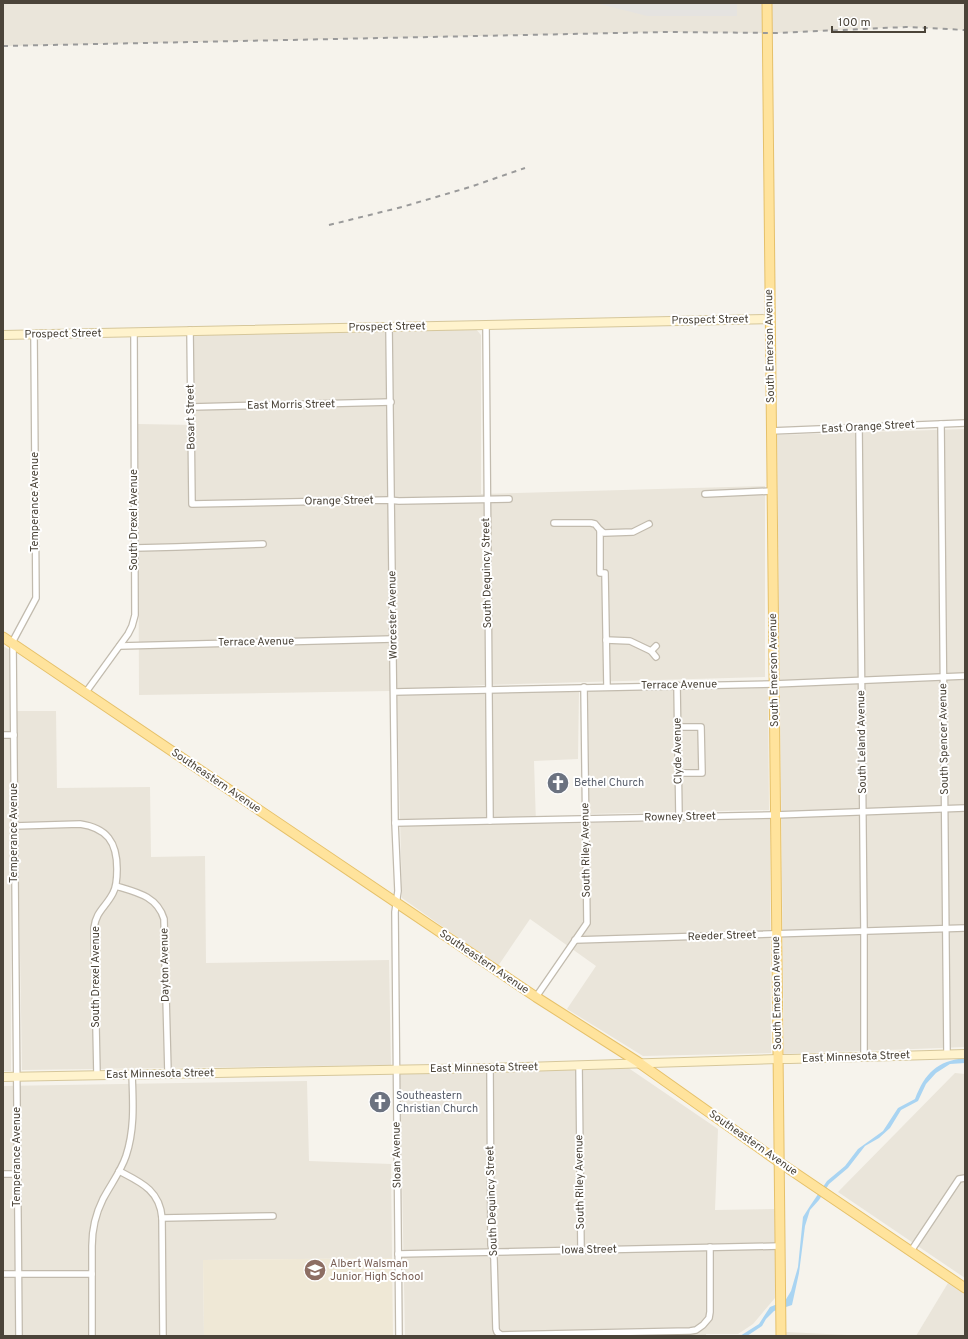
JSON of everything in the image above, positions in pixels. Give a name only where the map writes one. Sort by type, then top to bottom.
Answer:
[{"type":"main road","name":"South Emerson Avenue","points":[[767,3],[781,1336]]},
{"type":"main road","name":"Southeastern Avenue","points":[[3,637],[536,997],[638,1062],[779,1162],[965,1288]]},
{"type":"street","name":"Prospect Street","points":[[3,336],[190,330],[770,319]]},
{"type":"street","name":"South Dequincy Street","points":[[486,325],[486,500],[490,821]]},
{"type":"street","name":"Worcester Avenue","points":[[390,327],[397,903]]},
{"type":"street","name":"Bosart Street","points":[[190,330],[192,504]]},
{"type":"street","name":"South Drexel Avenue","points":[[86,692],[130,632],[134,618],[134,332]]},
{"type":"street","name":"Temperance Avenue","points":[[19,1336],[13,644],[14,638],[36,598],[34,335]]},
{"type":"street","name":"East Morris Street","points":[[191,407],[391,402]]},
{"type":"street","name":"East Orange Street","points":[[771,431],[965,423]]},
{"type":"street","name":"South Spencer Avenue","points":[[941,424],[947,1054]]},
{"type":"street","name":"South Leland Avenue","points":[[859,428],[864,1057]]},
{"type":"street","points":[[705,494],[772,491]]},
{"type":"street","name":"Orange Street","points":[[192,504],[509,499]]},
{"type":"street","points":[[554,523],[591,523],[595,524],[604,533],[629,533],[649,524]]},
{"type":"street","points":[[600,530],[600,573],[605,573],[607,687]]},
{"type":"street","points":[[134,548],[263,544]]},
{"type":"street","name":"Terrace Avenue","points":[[120,646],[393,639]]},
{"type":"street","points":[[606,640],[630,641],[650,651],[656,656]]},
{"type":"street","points":[[650,651],[656,646]]},
{"type":"street","name":"Terrace Avenue","points":[[394,692],[774,684],[965,676]]},
{"type":"street","name":"Clyde Avenue","points":[[677,685],[678,816]]},
{"type":"street","name":"South Riley Avenue","points":[[536,997],[587,923],[584,687]]},
{"type":"street","points":[[678,727],[701,727],[702,750],[702,773],[678,773]]},
{"type":"street","points":[[3,735],[14,735]]},
{"type":"street","name":"Rowney Street","points":[[395,823],[775,815],[965,808]]},
{"type":"street","points":[[14,826],[86,825],[100,830],[109,838],[114,846],[116,855],[116,886]]},
{"type":"street","name":"South Drexel Avenue","points":[[97,1075],[95,925],[99,912],[111,897],[116,886]]},
{"type":"street","name":"Dayton Avenue","points":[[116,886],[149,897],[157,905],[164,919],[168,1073]]},
{"type":"street","name":"Sloan Avenue","points":[[397,903],[395,912],[399,1336]]},
{"type":"street","name":"Reeder Street","points":[[575,940],[965,928]]},
{"type":"street","name":"East Minnesota Street","points":[[3,1077],[579,1066],[638,1062],[965,1054]]},
{"type":"street","name":"South Riley Avenue","points":[[579,1066],[581,1250]]},
{"type":"street","name":"South Dequincy Street","points":[[490,1068],[491,1245],[494,1259],[496,1329],[498,1333],[501,1335],[690,1332],[699,1329],[710,1315],[710,1247]]},
{"type":"street","points":[[92,1336],[92,1243],[95,1220],[103,1199],[119,1171],[127,1153],[132,1132],[132,1074]]},
{"type":"street","points":[[119,1171],[149,1189],[159,1203],[162,1218],[163,1336]]},
{"type":"street","points":[[3,1174],[17,1174]]},
{"type":"street","points":[[911,1251],[959,1179],[965,1178]]},
{"type":"street","points":[[162,1218],[273,1216]]},
{"type":"street","name":"Iowa Street","points":[[398,1254],[780,1246]]},
{"type":"street","points":[[3,1274],[92,1274]]},
{"type":"shaded area","points":[[3,3],[965,3],[965,30],[906,27],[776,33],[666,32],[3,46]]},
{"type":"shaded area","points":[[596,3],[737,3],[737,16],[647,16]]},
{"type":"shaded area","points":[[475,328],[481,335],[481,494],[765,486],[765,677],[483,685],[389,691],[139,695],[138,424],[195,425],[193,336]]},
{"type":"shaded area","points":[[965,429],[965,1047],[784,1054],[777,435]]},
{"type":"shaded area","points":[[3,646],[10,650],[11,1071],[3,1071]]},
{"type":"shaded area","points":[[768,688],[769,810],[589,814],[588,691]]},
{"type":"shaded area","points":[[579,691],[578,759],[534,761],[536,824],[770,819],[771,1053],[643,1056],[567,1009],[596,966],[530,919],[498,966],[402,898],[397,695]]},
{"type":"shaded area","points":[[16,711],[56,711],[57,788],[150,787],[151,857],[205,856],[206,963],[389,960],[391,1065],[22,1070]]},
{"type":"shaded area","points":[[627,1067],[718,1129],[715,1210],[775,1209],[775,1298],[753,1324],[738,1334],[706,1334],[706,1336],[405,1336],[400,1073]]},
{"type":"shaded area","points":[[955,1073],[965,1074],[965,1278],[838,1192]]},
{"type":"shaded area","points":[[307,1081],[309,1161],[391,1164],[392,1258],[203,1260],[204,1336],[3,1336],[3,1086]]},
{"type":"shaded area","points":[[392,1258],[393,1336],[204,1336],[203,1260]]},
{"type":"shaded area","points":[[948,1283],[965,1294],[965,1336],[916,1336]]},
{"type":"shaded area","points":[[786,1332],[847,1335],[847,1336],[786,1336]]},
{"type":"water","points":[[965,1058],[965,1063],[950,1064],[936,1073],[926,1084],[918,1101],[901,1110],[890,1128],[879,1138],[865,1146],[848,1168],[829,1184],[819,1200],[810,1210],[805,1226],[799,1273],[792,1305],[774,1311],[766,1319],[762,1326],[747,1336],[740,1336],[759,1324],[770,1307],[785,1301],[791,1291],[798,1267],[803,1217],[827,1181],[845,1166],[858,1149],[883,1131],[898,1108],[915,1099],[923,1082],[933,1070],[947,1062]]},
{"type":"railway","points":[[3,46],[666,32],[776,33],[906,27],[965,30]]},
{"type":"railway","points":[[329,225],[402,207],[470,187],[525,168]]},
{"type":"place","name":"Bethel Church","points":[[558,783]]},
{"type":"place","name":"Southeastern Christian Church","points":[[380,1102]]},
{"type":"place","name":"Albert Walsman Junior High School","points":[[315,1270]]}]
